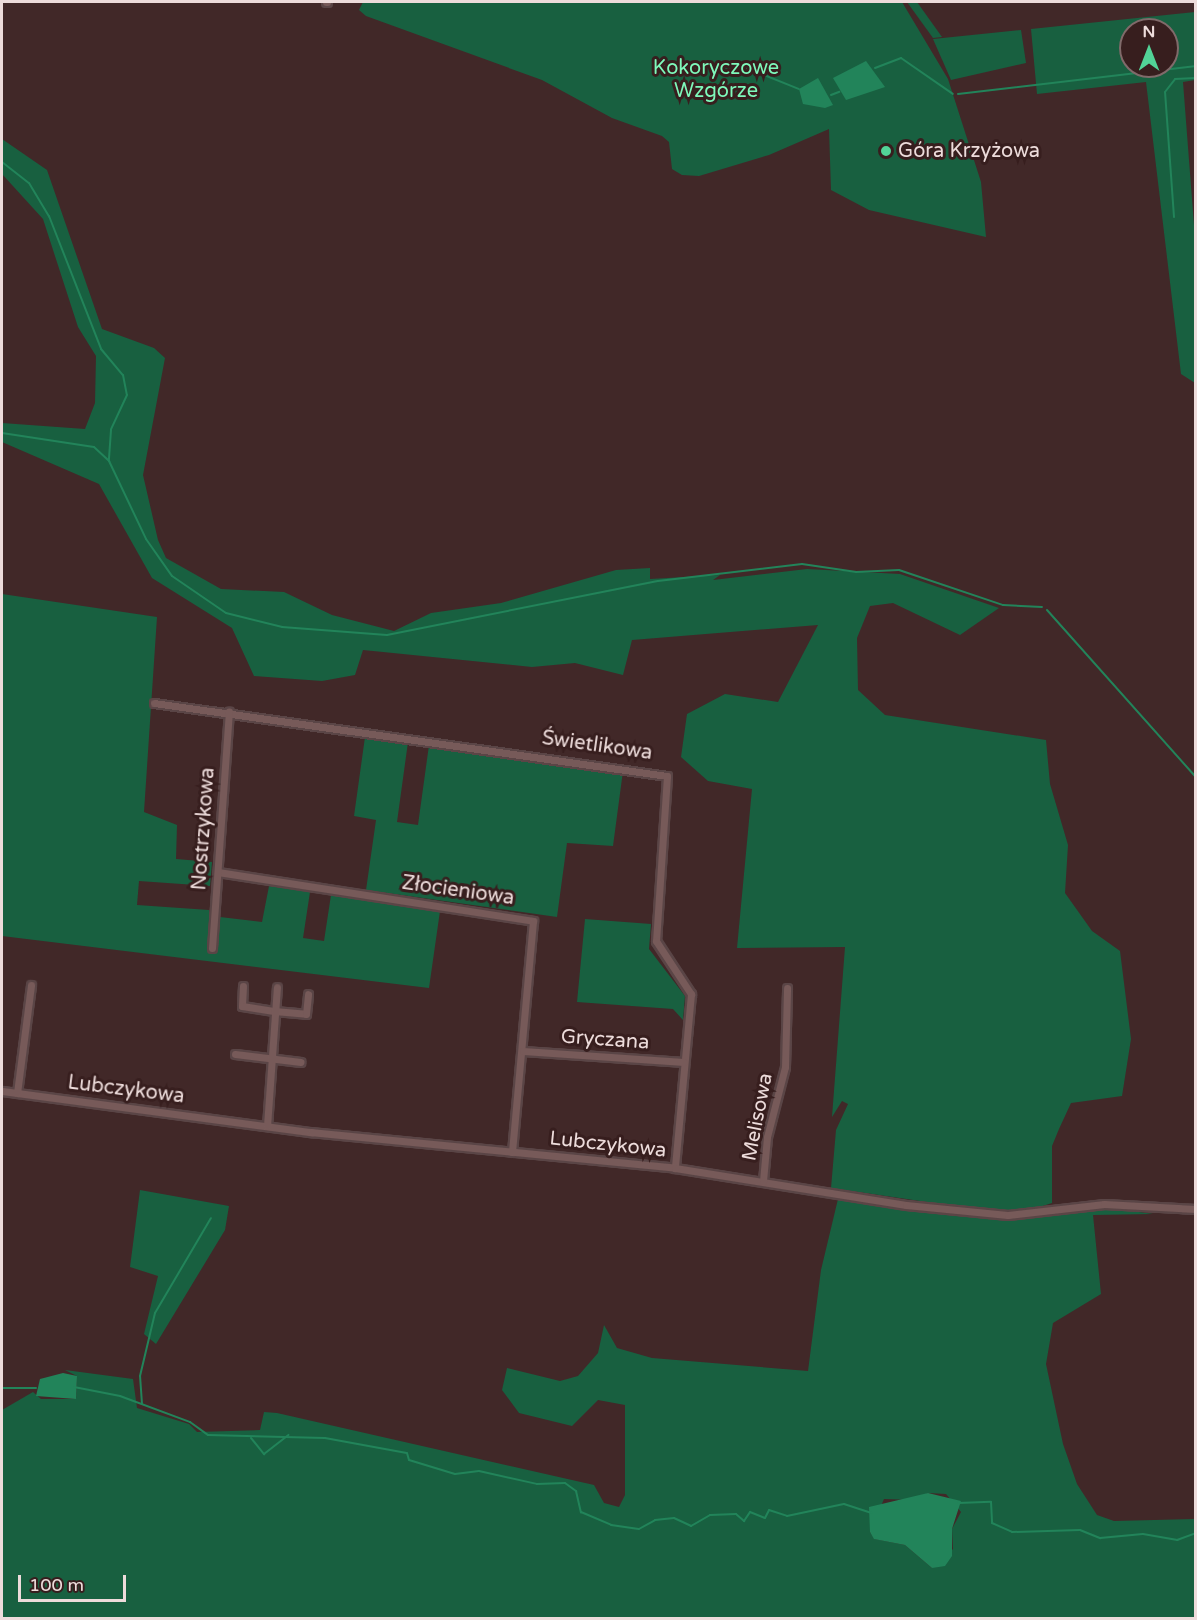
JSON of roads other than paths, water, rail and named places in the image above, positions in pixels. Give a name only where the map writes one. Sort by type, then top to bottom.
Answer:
[{"type":"street","name":"Świetlikowa","points":[[154,703],[662,771],[669,782],[656,941],[691,994],[675,1168]]},
{"type":"street","name":"Nostrzykowa","points":[[212,948],[229,712]]},
{"type":"street","name":"Złocieniowa","points":[[218,872],[532,921],[523,1051],[512,1152]]},
{"type":"street","points":[[18,1093],[31,985]]},
{"type":"street","points":[[243,986],[243,1006],[274,1011],[306,1014],[308,994]]},
{"type":"street","points":[[267,1126],[277,987]]},
{"type":"street","name":"Melisowa","points":[[763,1181],[767,1137],[785,1067],[787,988]]},
{"type":"street","name":"Gryczana","points":[[523,1051],[684,1062]]},
{"type":"street","points":[[234,1054],[301,1062]]},
{"type":"street","name":"Lubczykowa","points":[[2,1091],[267,1126],[675,1168],[883,1203],[1008,1215],[1104,1204],[1196,1209]]},
{"type":"waterway","points":[[875,68],[901,58],[953,94]]},
{"type":"waterway","points":[[742,66],[799,89]]},
{"type":"waterway","points":[[958,94],[1196,66]]},
{"type":"waterway","points":[[1174,217],[1165,92],[1175,79],[1196,78]]},
{"type":"waterway","points":[[831,95],[839,92]]},
{"type":"waterway","points":[[2,162],[29,183],[49,216],[101,349],[123,375],[127,395],[111,430],[109,461],[146,539],[172,576],[226,613],[282,627],[387,635],[658,581],[802,564],[856,572],[899,570],[1003,605],[1042,607]]},
{"type":"waterway","points":[[2,433],[94,447],[109,461]]},
{"type":"waterway","points":[[1047,610],[1196,777]]},
{"type":"waterway","points":[[142,1404],[140,1376],[155,1313],[211,1218]]},
{"type":"waterway","points":[[74,1387],[120,1396],[190,1422],[208,1435],[325,1438],[407,1453],[409,1460],[455,1474],[479,1471],[537,1484],[565,1483],[576,1491],[581,1512],[611,1525],[639,1529],[655,1520],[674,1518],[691,1526],[710,1515],[736,1514],[744,1521],[750,1512],[765,1518],[769,1510],[787,1516],[844,1504],[872,1513]]},
{"type":"waterway","points":[[2,1388],[36,1388]]},
{"type":"waterway","points":[[251,1438],[264,1454],[288,1435]]},
{"type":"waterway","points":[[958,1503],[991,1502],[992,1523],[1012,1532],[1080,1530],[1100,1538],[1143,1534],[1177,1540],[1196,1533]]},
{"type":"place","name":"Góra Krzyżowa","points":[[886,151]]},
{"type":"park label","name":"Kokoryczowe Wzgórze","points":[[716,80]]}]
